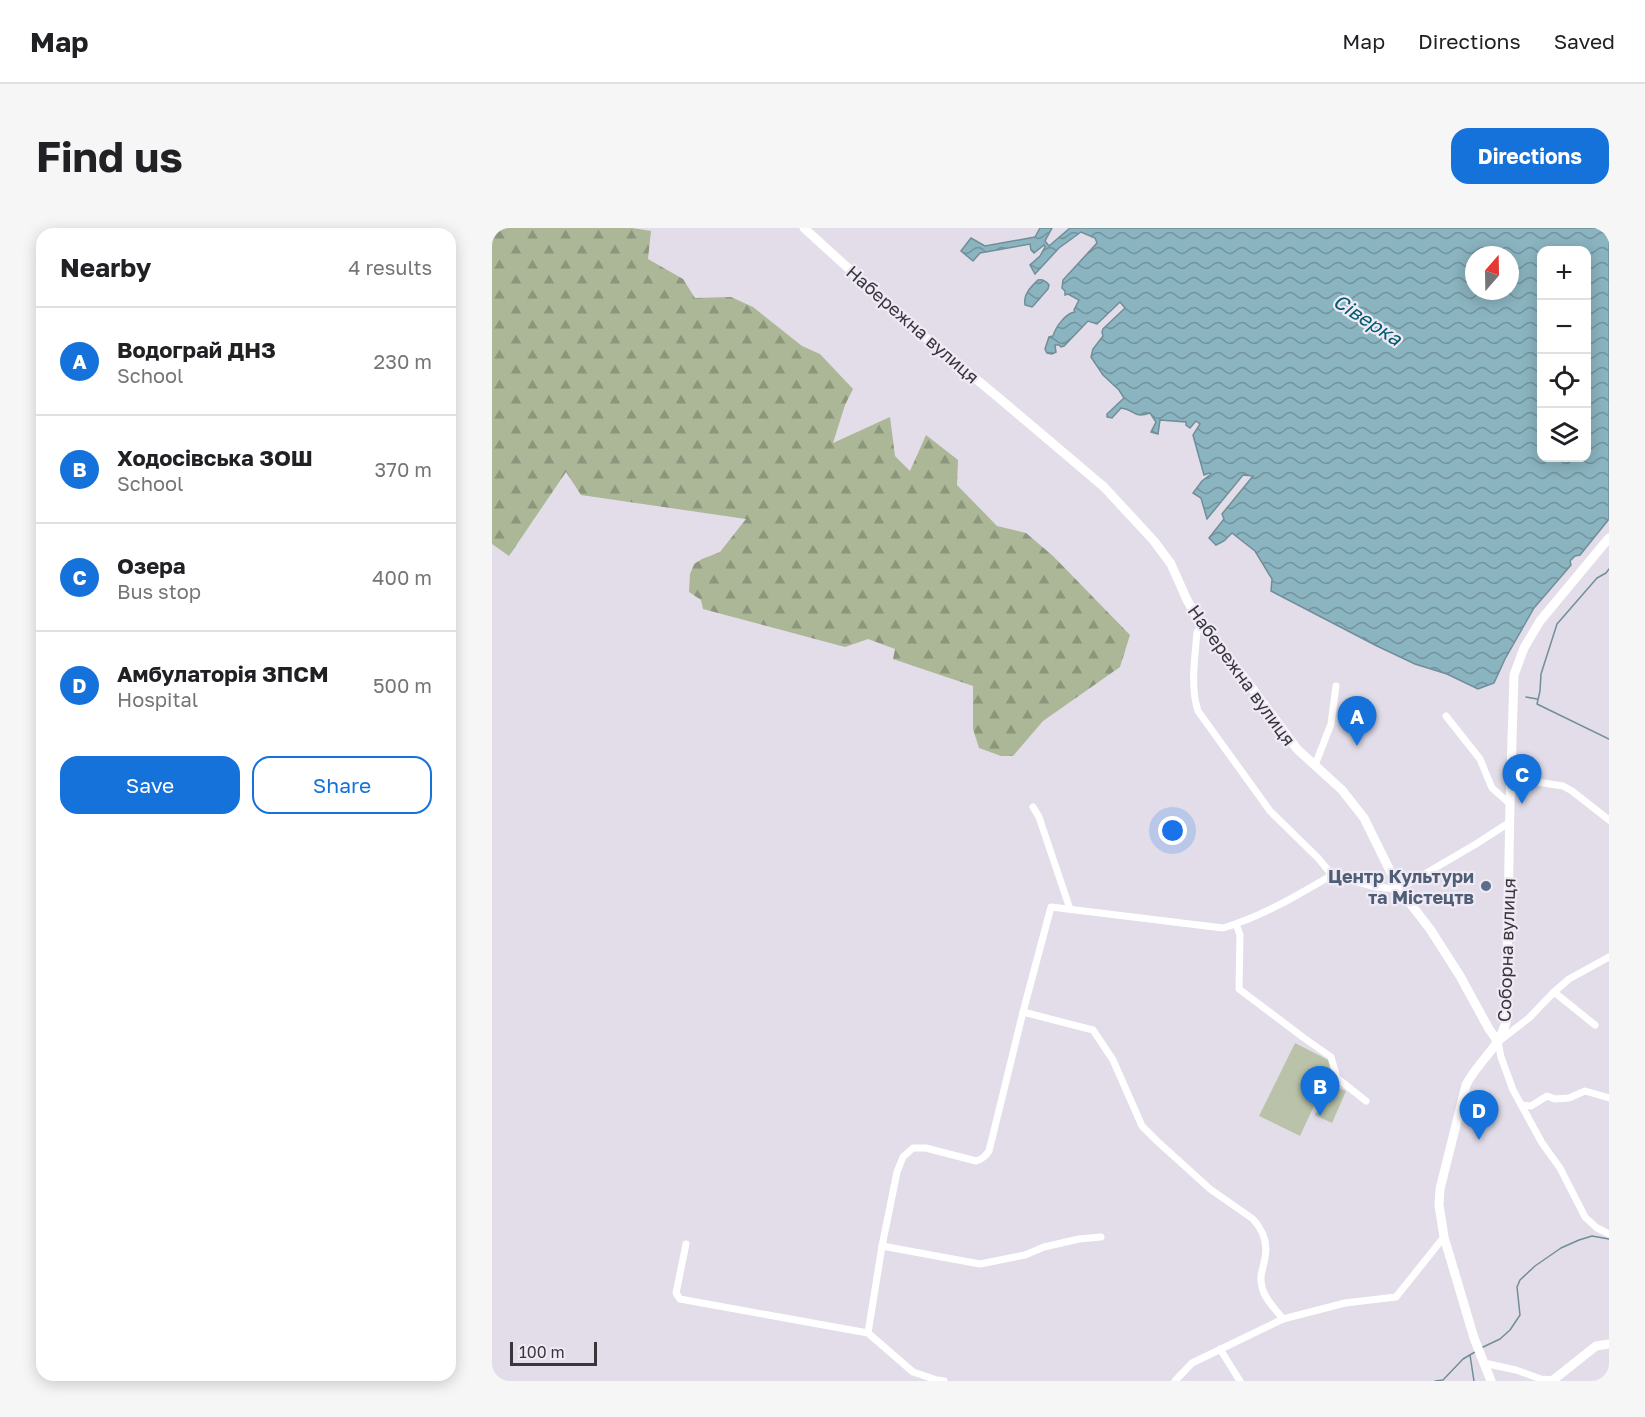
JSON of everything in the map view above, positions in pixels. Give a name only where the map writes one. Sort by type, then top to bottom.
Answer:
[{"type":"street","name":"Набережна вулиця","points":[[804,228],[914,328],[1104,486],[1162,552],[1171,564],[1202,627],[1244,677],[1297,749],[1342,790],[1364,818],[1399,889],[1430,928],[1498,1042]]},
{"type":"street","name":"Соборна вулиця","points":[[1491,1381],[1474,1338],[1444,1237],[1439,1205],[1440,1189],[1464,1093],[1474,1070],[1498,1042],[1504,1029],[1514,675],[1524,648],[1540,621],[1609,538]]},
{"type":"street","points":[[1202,627],[1197,632],[1194,677],[1194,698],[1198,711],[1270,811],[1332,875],[1375,887],[1399,889],[1510,822]]},
{"type":"street","points":[[1315,765],[1331,724],[1336,686]]},
{"type":"street","points":[[1446,716],[1480,759],[1492,788],[1510,804]]},
{"type":"street","points":[[1511,778],[1563,786],[1609,820]]},
{"type":"street","points":[[1033,807],[1042,826],[1070,909]]},
{"type":"street","points":[[868,1333],[882,1246],[897,1172],[903,1157],[913,1148],[926,1148],[976,1161],[982,1160],[989,1151],[1051,907],[1223,928],[1297,896],[1332,875]]},
{"type":"street","points":[[1236,924],[1240,935],[1239,989],[1331,1057],[1337,1078],[1366,1101]]},
{"type":"street","points":[[1609,957],[1580,972],[1554,992],[1529,1018],[1498,1042],[1513,1089],[1542,1143],[1565,1177],[1585,1217],[1597,1228],[1609,1234]]},
{"type":"street","points":[[1554,992],[1595,1025]]},
{"type":"street","points":[[1023,1012],[1093,1030],[1113,1060],[1142,1126],[1210,1189],[1258,1224],[1266,1245],[1266,1257],[1260,1277],[1262,1290],[1283,1319]]},
{"type":"street","points":[[1522,1105],[1531,1106],[1547,1096],[1556,1099],[1569,1098],[1585,1091],[1609,1098]]},
{"type":"street","points":[[882,1246],[980,1264],[1025,1255],[1044,1247],[1079,1239],[1101,1237]]},
{"type":"street","points":[[1175,1381],[1192,1363],[1283,1319],[1345,1303],[1396,1297],[1444,1237]]},
{"type":"street","points":[[686,1244],[676,1293],[680,1299],[868,1333],[913,1372],[944,1381]]},
{"type":"street","points":[[1483,1361],[1541,1379],[1553,1380],[1596,1346],[1609,1344]]},
{"type":"street","points":[[1220,1349],[1240,1381]]},
{"type":"green space","points":[[492,228],[632,228],[651,231],[648,259],[683,279],[695,298],[731,297],[753,307],[802,346],[820,354],[853,389],[845,405],[833,443],[890,417],[895,456],[910,471],[926,435],[958,460],[957,485],[997,526],[1026,533],[1053,556],[1130,635],[1120,667],[1043,721],[1013,756],[1001,756],[979,748],[973,729],[973,686],[893,659],[895,649],[868,639],[845,647],[703,609],[701,600],[689,592],[690,574],[694,564],[720,552],[746,519],[581,495],[566,472],[509,556],[492,544]]},
{"type":"green space","points":[[1295,1043],[1334,1063],[1300,1136],[1259,1116]]},
{"type":"green space","points":[[1329,1084],[1346,1091],[1332,1123],[1315,1115]]},
{"type":"water","name":"Сіверка","points":[[1040,228],[1052,228],[1045,241],[1049,246],[1070,228],[1609,228],[1609,519],[1580,555],[1570,561],[1571,565],[1534,608],[1494,683],[1478,689],[1447,674],[1415,664],[1271,591],[1272,579],[1255,551],[1232,533],[1216,545],[1209,538],[1224,519],[1222,514],[1253,476],[1243,475],[1207,519],[1201,498],[1193,493],[1211,474],[1204,475],[1193,435],[1200,424],[1196,421],[1190,428],[1186,422],[1160,420],[1158,434],[1151,432],[1156,422],[1150,413],[1140,415],[1121,408],[1112,418],[1107,417],[1107,414],[1124,398],[1103,375],[1091,357],[1093,349],[1103,336],[1103,329],[1125,308],[1120,302],[1097,324],[1088,321],[1064,346],[1055,345],[1056,352],[1047,353],[1045,349],[1049,337],[1053,336],[1056,328],[1068,315],[1075,312],[1079,300],[1068,294],[1065,295],[1062,288],[1063,280],[1097,243],[1095,238],[1081,232],[1059,248],[1035,274],[1030,265],[1040,256],[1044,245],[1034,253],[1030,244],[980,253],[973,261],[961,251],[971,238],[985,246],[1035,237]]},
{"type":"water","points":[[1038,280],[1047,282],[1048,289],[1032,307],[1025,305],[1026,294]]},
{"type":"waterway","points":[[1609,569],[1597,578],[1557,624],[1541,674],[1537,704],[1609,739]]},
{"type":"waterway","points":[[1526,697],[1537,699]]},
{"type":"waterway","points":[[1481,1348],[1500,1339],[1510,1330],[1520,1315],[1517,1287],[1520,1280],[1535,1266],[1561,1248],[1579,1240],[1592,1236],[1609,1239]]},
{"type":"waterway","points":[[1435,1381],[1443,1380],[1463,1359],[1475,1352]]},
{"type":"waterway","points":[[1470,1355],[1474,1381]]},
{"type":"place","name":"Водограй ДНЗ","points":[[1357,746]]},
{"type":"place","name":"Озера","points":[[1522,804]]},
{"type":"place","name":"Центр Культури та Містецтв","points":[[1486,886]]},
{"type":"place","name":"Ходосівська ЗОШ","points":[[1320,1116]]},
{"type":"place","name":"Амбулаторія ЗПСМ","points":[[1479,1140]]}]
